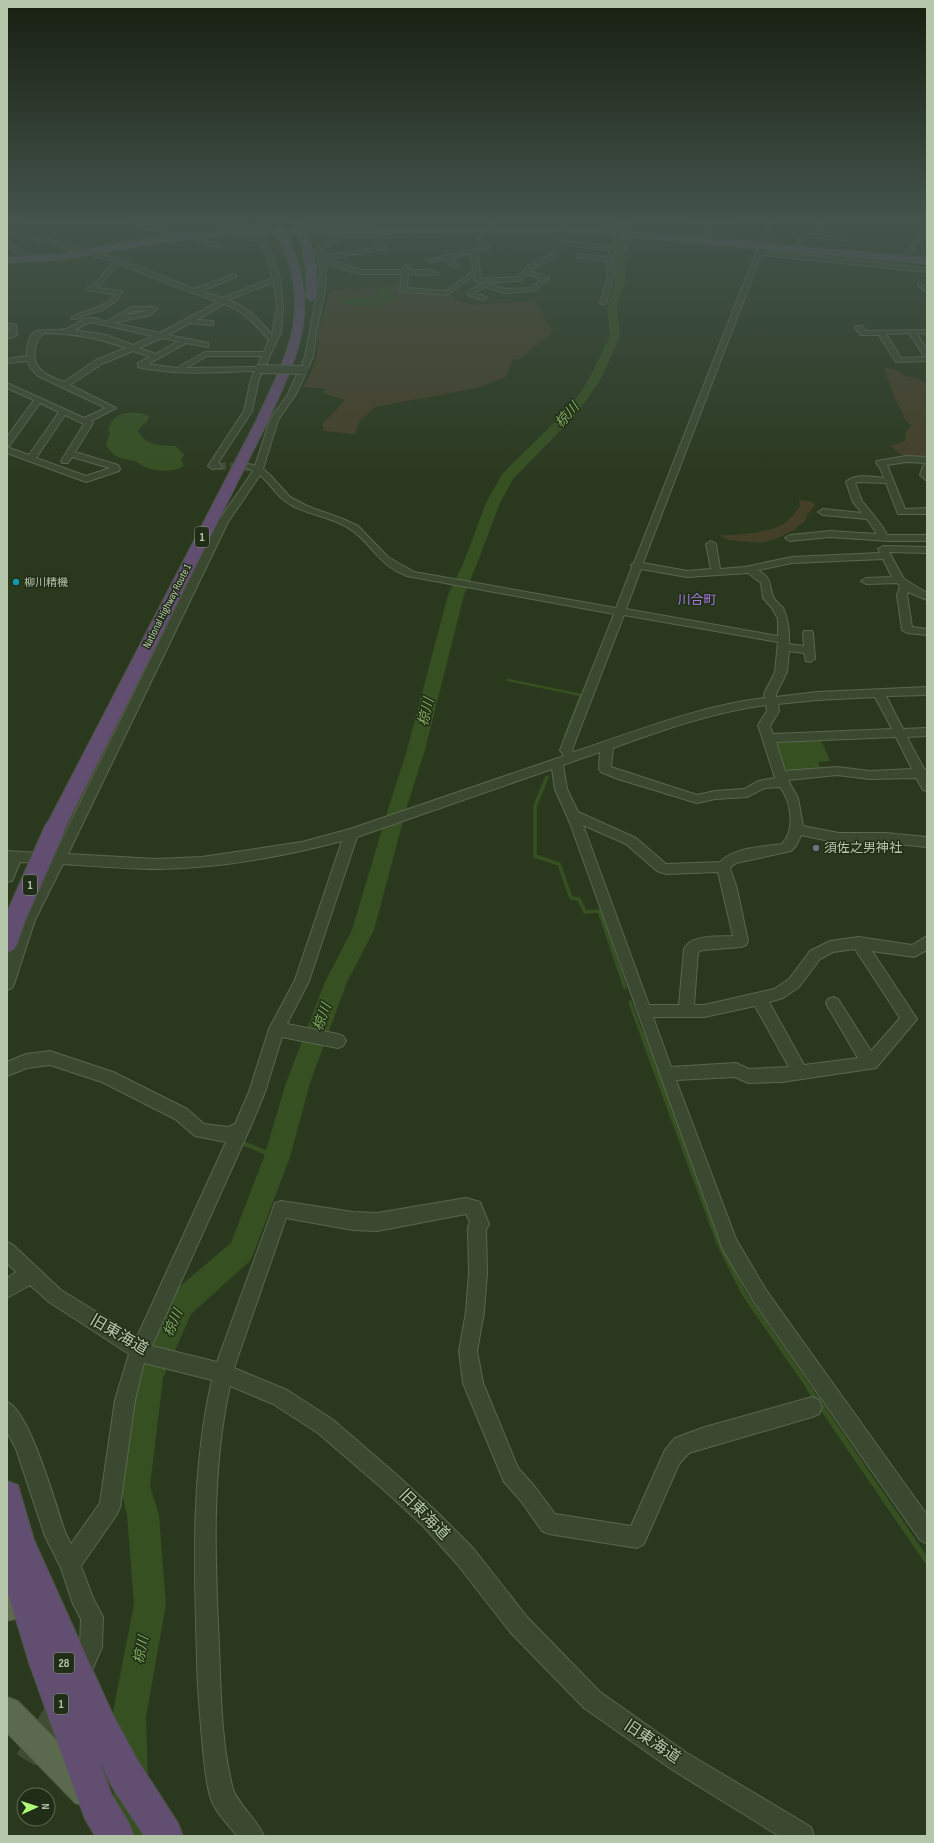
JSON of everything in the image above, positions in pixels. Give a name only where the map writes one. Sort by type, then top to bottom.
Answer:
[{"type":"highway","points":[[291,307],[292,323],[290,346],[291,357]]},
{"type":"highway","name":"National Highway Route 1","points":[[7,942],[15,919],[55,828],[262,421],[291,357],[298,336],[301,307]]},
{"type":"highway","points":[[298,336],[305,326],[309,307]]},
{"type":"highway","name":"1","points":[[7,1496],[19,1543],[44,1596],[100,1726],[125,1774],[165,1836]]},
{"type":"highway","name":"1","points":[[19,1543],[21,1579],[16,1604],[46,1664],[98,1806],[116,1836]]},
{"type":"main road","name":"28","points":[[16,1604],[42,1626],[100,1726]]},
{"type":"main road","points":[[7,1712],[64,1769],[98,1806]]},
{"type":"street","points":[[86,420],[112,408],[35,371],[31,358],[34,339],[53,323],[67,324],[88,311],[99,310],[104,307]]},
{"type":"street","points":[[65,385],[100,362],[160,336],[213,307]]},
{"type":"street","points":[[240,307],[249,313],[274,341]]},
{"type":"street","points":[[218,466],[212,466],[248,411],[256,368],[274,341],[277,332],[280,307]]},
{"type":"street","points":[[7,984],[26,926],[48,877],[59,859],[223,522],[259,469],[274,420],[292,394],[309,357],[312,332],[318,307]]},
{"type":"street","points":[[738,307],[636,565],[566,750],[561,789],[572,815],[722,1227],[738,1260],[760,1296],[926,1526]]},
{"type":"street","points":[[106,324],[116,319]]},
{"type":"street","points":[[66,331],[89,320],[205,345]]},
{"type":"street","points":[[189,321],[210,323]]},
{"type":"street","points":[[7,326],[13,327],[13,335],[7,337]]},
{"type":"street","points":[[103,337],[121,327]]},
{"type":"street","points":[[859,328],[864,333],[911,331],[927,332]]},
{"type":"street","points":[[42,331],[66,331],[103,337],[156,357]]},
{"type":"street","points":[[911,331],[927,354]]},
{"type":"street","points":[[119,344],[144,332]]},
{"type":"street","points":[[882,333],[899,360],[927,359]]},
{"type":"street","points":[[184,341],[141,365],[158,370],[196,372],[256,368]]},
{"type":"street","points":[[266,354],[205,354],[181,368],[200,370],[256,368],[304,370]]},
{"type":"street","points":[[7,361],[31,358]]},
{"type":"street","points":[[11,389],[39,399],[86,420],[89,423],[59,469]]},
{"type":"street","points":[[7,443],[39,399]]},
{"type":"street","points":[[31,458],[64,411]]},
{"type":"street","points":[[7,450],[86,479],[116,469],[116,467],[69,453]]},
{"type":"street","points":[[927,460],[906,459],[880,463],[884,467],[901,512],[927,511]]},
{"type":"street","points":[[927,466],[924,475],[927,478]]},
{"type":"street","points":[[249,467],[259,469],[266,473],[280,493],[291,502],[355,528],[377,552],[398,570],[416,576],[619,611],[784,643],[810,654],[808,633]]},
{"type":"street","points":[[883,537],[879,528],[867,516],[858,502],[850,482],[858,479],[890,481]]},
{"type":"street","points":[[823,512],[867,516]]},
{"type":"street","points":[[790,538],[830,534],[927,538]]},
{"type":"street","points":[[913,538],[924,550]]},
{"type":"street","points":[[711,544],[716,572]]},
{"type":"street","points":[[924,550],[883,549],[902,583],[902,595],[907,630],[927,632]]},
{"type":"street","points":[[636,565],[687,574],[749,569],[792,560],[886,556]]},
{"type":"street","points":[[572,815],[640,846],[662,869],[723,867],[731,859],[737,856],[786,848],[795,836],[795,814],[764,725],[770,718],[773,711],[770,694],[781,672],[784,643],[783,619],[777,607],[768,598],[766,583],[763,578],[749,569]]},
{"type":"street","points":[[866,581],[902,583],[927,597]]},
{"type":"street","points":[[7,877],[12,856],[156,864],[202,862],[276,852],[352,833],[690,717],[738,705],[817,696],[927,692]]},
{"type":"street","points":[[879,693],[899,733],[924,773],[927,787]]},
{"type":"street","points":[[769,738],[927,732]]},
{"type":"street","points":[[607,746],[605,769],[622,776],[697,799],[715,795],[747,793],[762,784],[782,779],[837,770],[870,775],[924,773]]},
{"type":"street","points":[[796,829],[839,838],[886,838],[927,842]]},
{"type":"street","points":[[70,1564],[110,1507],[125,1400],[142,1351],[237,1139],[257,1092],[269,1052],[302,981],[352,833]]},
{"type":"street","points":[[686,1011],[690,949],[701,944],[741,941],[730,889],[723,867]]},
{"type":"street","points":[[643,1011],[704,1012],[778,994],[794,983],[802,970],[821,950],[842,945],[859,944],[914,950],[927,942]]},
{"type":"street","points":[[666,1074],[736,1070],[748,1076],[782,1076],[870,1063],[909,1019],[859,944]]},
{"type":"street","points":[[760,999],[800,1073]]},
{"type":"street","points":[[832,1003],[870,1063]]},
{"type":"street","points":[[280,1029],[338,1040]]},
{"type":"street","points":[[7,1070],[26,1061],[50,1058],[107,1077],[181,1114],[202,1131],[230,1135],[237,1139]]},
{"type":"street","points":[[252,1836],[222,1796],[216,1764],[209,1689],[206,1604],[206,1488],[214,1413],[221,1372],[281,1208],[353,1221],[377,1222],[466,1206],[474,1208],[480,1224],[477,1227],[478,1273],[476,1296],[468,1352],[473,1383],[511,1475],[528,1494],[548,1524],[637,1537],[672,1457],[682,1445],[705,1437],[812,1407]]},
{"type":"street","name":"旧東海道","points":[[7,1251],[55,1296],[142,1351],[221,1372],[280,1397],[325,1426],[391,1482],[430,1519],[465,1556],[519,1625],[592,1700],[679,1761],[802,1836]]},
{"type":"street","points":[[7,1289],[30,1274]]},
{"type":"street","points":[[7,1412],[25,1445],[56,1536],[70,1564],[84,1604],[92,1617],[91,1648],[85,1660]]},
{"type":"shaded area","points":[[325,307],[538,307],[553,332],[518,360],[513,359],[506,377],[477,388],[375,407],[359,422],[355,434],[324,431],[322,424],[345,400],[323,393],[327,389],[303,387],[309,377],[317,357],[317,336]]},
{"type":"shaded area","points":[[884,368],[896,370],[906,376],[918,378],[927,384],[927,458],[904,457],[890,446],[905,441],[906,432],[911,426],[904,418],[903,413],[895,399]]},
{"type":"shaded area","points":[[127,413],[141,413],[149,416],[148,420],[138,430],[141,436],[145,440],[154,444],[176,446],[184,455],[181,460],[184,466],[166,471],[157,470],[146,467],[134,461],[118,457],[112,453],[106,445],[110,433],[108,429],[111,422],[115,418]]},
{"type":"shaded area","points":[[799,500],[813,502],[815,506],[807,515],[805,521],[794,530],[775,539],[761,543],[729,540],[719,535],[761,532],[777,527],[786,522],[794,514],[800,506]]},
{"type":"shaded area","points":[[821,740],[830,761],[818,762],[820,768],[790,771],[784,769],[777,745],[779,742]]},
{"type":"waterway","name":"椋川","points":[[132,1836],[129,1717],[150,1604],[143,1515],[135,1486],[149,1377],[181,1304],[241,1252],[277,1157],[298,1083],[336,982],[363,930],[398,806],[416,750],[456,595],[470,564],[493,503],[507,477],[566,418],[596,377],[615,336],[612,307]]},
{"type":"waterway","points":[[508,680],[581,695],[565,736]]},
{"type":"waterway","points":[[547,777],[535,806],[535,856],[559,864],[571,898],[579,899],[585,912],[599,911],[625,987]]},
{"type":"waterway","points":[[630,1002],[642,1035]]},
{"type":"waterway","points":[[642,1034],[719,1244],[744,1294],[811,1391]]},
{"type":"waterway","points":[[240,1142],[277,1157]]},
{"type":"waterway","points":[[810,1390],[927,1561]]},
{"type":"tunnel","points":[[218,466],[249,467]]},
{"type":"tunnel","points":[[26,1760],[59,1705]]},
{"type":"place","name":"柳川精機","points":[[16,582]]},
{"type":"place","name":"須佐之男神社","points":[[816,848]]},
{"type":"district","name":"川合町","points":[[697,600]]}]
